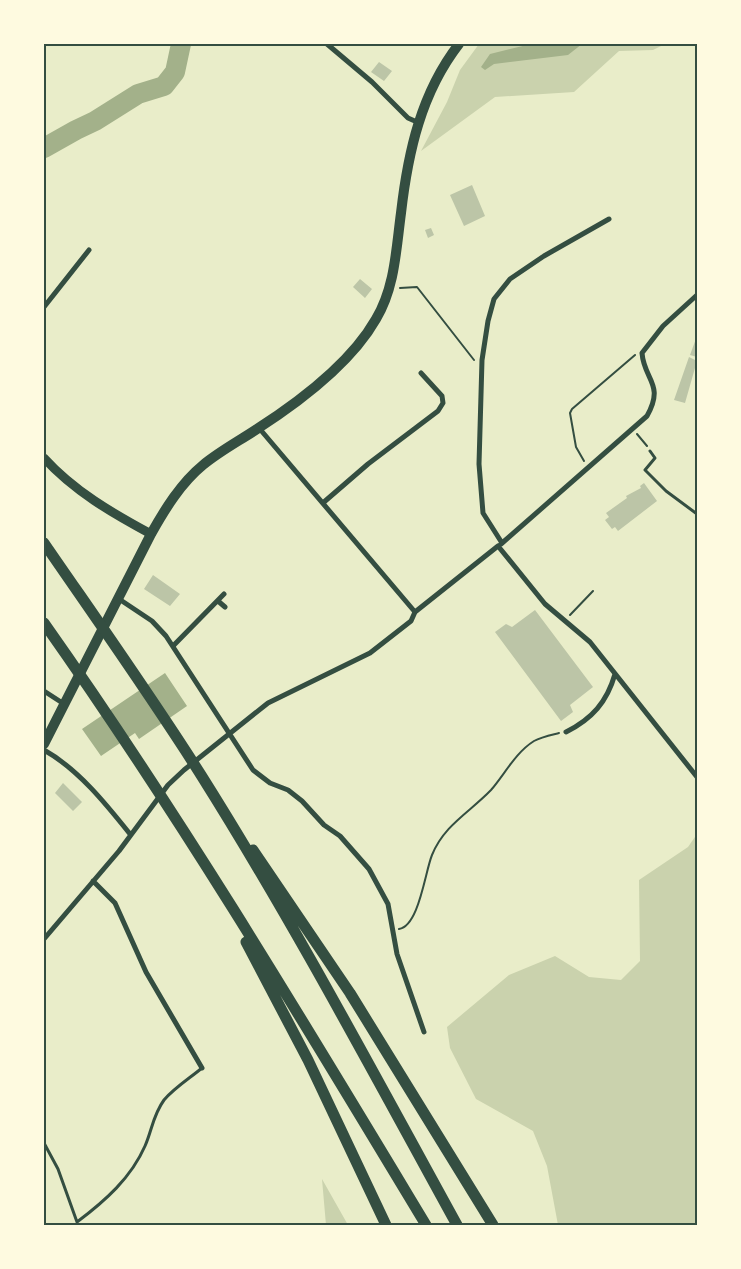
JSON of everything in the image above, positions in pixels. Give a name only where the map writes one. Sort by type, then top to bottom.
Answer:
[{"type":"highway","points":[[44,543],[119,650],[232,824],[334,1002],[457,1225]]},
{"type":"highway","points":[[44,622],[147,775],[426,1225]]},
{"type":"highway","points":[[232,824],[331,963],[493,1225]]},
{"type":"highway","points":[[192,849],[271,988],[335,1115],[386,1225]]},
{"type":"main road","points":[[44,744],[151,534],[168,505],[202,466],[299,399],[340,364],[358,345],[376,318],[390,288],[405,178],[417,122],[445,62],[459,44]]},
{"type":"main road","points":[[44,458],[58,473],[85,495],[151,534]]},
{"type":"street","points":[[327,44],[372,82],[408,118],[417,122]]},
{"type":"street","points":[[609,219],[544,256],[510,279],[494,299],[488,321],[482,370],[479,464],[484,513],[500,544],[545,604],[590,642],[697,777]]},
{"type":"street","points":[[44,307],[89,250]]},
{"type":"street","points":[[44,939],[119,851],[168,785],[276,698],[326,676],[370,653],[411,621],[415,612],[500,544],[647,416],[652,407],[653,381],[643,365],[642,352],[662,326],[697,295]]},
{"type":"street","points":[[324,502],[368,464],[438,411],[443,403],[442,396],[421,373]]},
{"type":"street","points":[[259,428],[324,502],[415,612]]},
{"type":"street","points":[[173,646],[224,594]]},
{"type":"street","points":[[119,599],[152,620],[173,646],[256,774],[270,783],[288,790],[302,801],[324,825],[340,836],[369,869],[388,904],[397,954],[424,1032]]},
{"type":"street","points":[[218,601],[225,607]]},
{"type":"street","points":[[566,732],[593,715],[606,698],[615,674]]},
{"type":"street","points":[[44,691],[65,705]]},
{"type":"street","points":[[44,750],[63,763],[108,807],[130,834]]},
{"type":"street","points":[[93,881],[115,903],[146,972],[202,1068]]},
{"type":"lane","points":[[650,451],[655,458],[645,470],[666,491],[697,514]]},
{"type":"lane","points":[[44,1142],[58,1169],[78,1224],[107,1199],[137,1162],[146,1143],[152,1119],[164,1099],[202,1068]]},
{"type":"path","points":[[390,288],[417,287],[482,370]]},
{"type":"path","points":[[588,467],[576,447],[570,413],[572,409],[638,352],[642,352]]},
{"type":"path","points":[[633,428],[650,451]]},
{"type":"path","points":[[565,621],[594,591]]},
{"type":"path","points":[[393,930],[404,928],[409,924],[415,912],[432,854],[446,830],[490,790],[527,746],[535,740],[566,732]]},
{"type":"shaded area","points":[[479,44],[665,44],[653,50],[619,51],[574,92],[495,97],[421,151],[447,102],[460,70]]},
{"type":"shaded area","points":[[531,44],[582,44],[568,55],[494,64],[485,70],[481,67],[490,54]]},
{"type":"shaded area","points":[[165,673],[187,706],[139,739],[135,733],[101,756],[82,729]]},
{"type":"shaded area","points":[[697,834],[697,1225],[558,1225],[547,1166],[533,1131],[476,1099],[450,1048],[447,1027],[509,975],[555,956],[589,977],[621,980],[640,961],[639,880],[688,847]]},
{"type":"shaded area","points":[[322,1179],[348,1225],[326,1225]]},
{"type":"building","points":[[379,62],[392,71],[384,81],[371,72]]},
{"type":"building","points":[[472,185],[485,216],[464,226],[450,195]]},
{"type":"building","points":[[431,228],[434,235],[428,238],[425,230]]},
{"type":"building","points":[[360,279],[372,289],[365,298],[353,287]]},
{"type":"building","points":[[697,336],[697,357],[690,355]]},
{"type":"building","points":[[689,357],[697,361],[685,403],[674,400]]},
{"type":"building","points":[[644,483],[657,501],[618,531],[615,527],[612,529],[605,520],[609,517],[606,513],[627,498],[626,496],[641,488],[640,486]]},
{"type":"building","points":[[153,575],[180,594],[170,606],[144,589]]},
{"type":"building","points":[[535,610],[593,687],[570,705],[573,712],[561,721],[495,632],[506,624],[512,627]]},
{"type":"building","points":[[63,783],[82,802],[73,811],[55,793]]},
{"type":"waterway","points":[[44,148],[95,121],[138,94],[164,86],[175,72],[181,44]]}]
